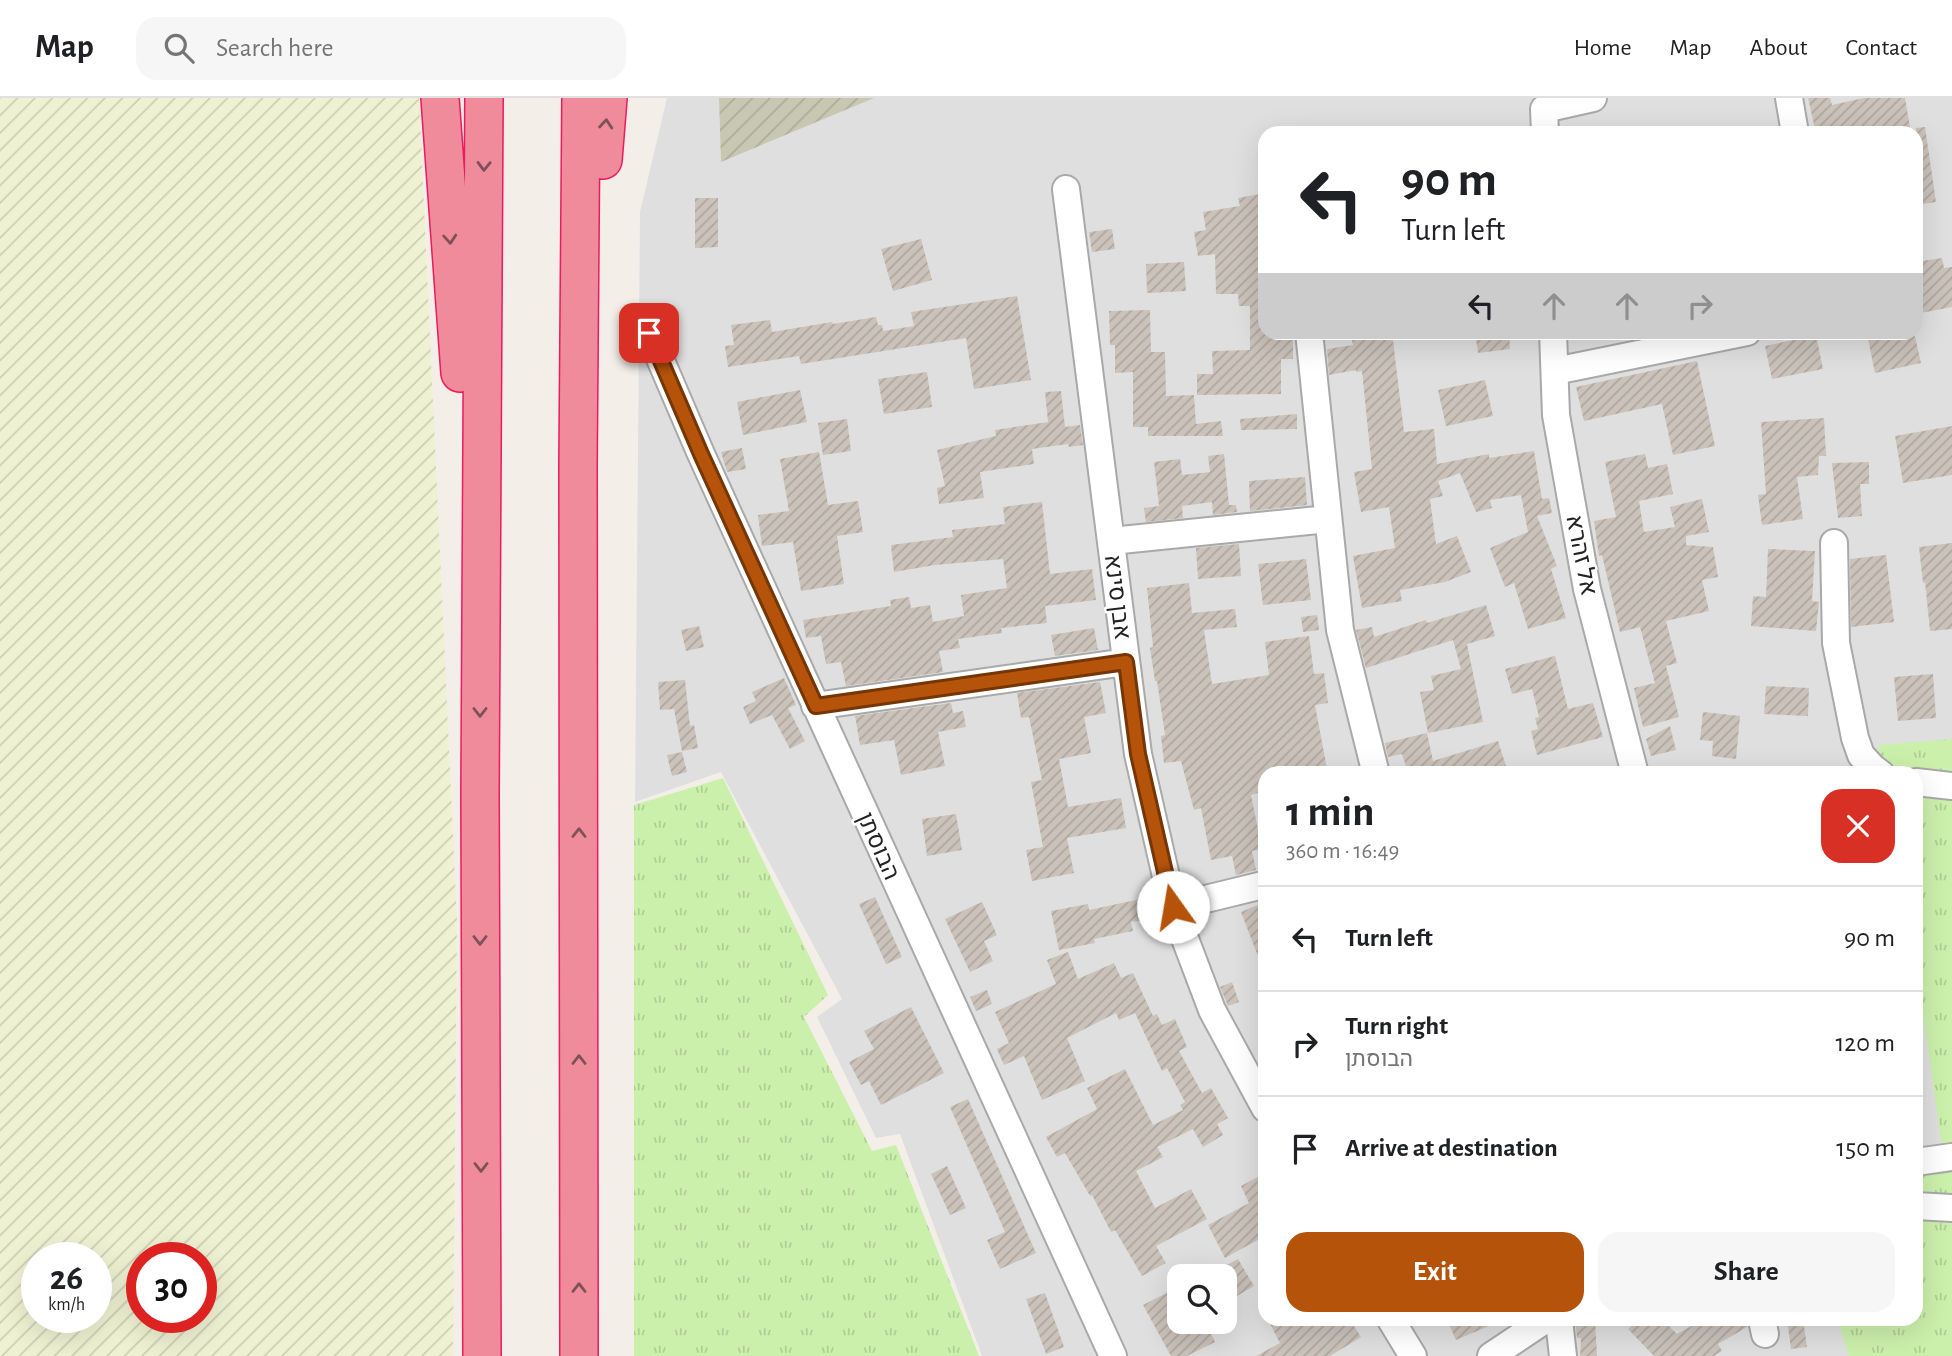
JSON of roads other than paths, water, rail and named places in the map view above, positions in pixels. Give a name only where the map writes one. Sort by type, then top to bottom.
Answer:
[{"type":"highway","points":[[440,98],[480,653]]},
{"type":"highway","points":[[482,1356],[480,653],[484,98]]},
{"type":"highway","points":[[579,1356],[578,464],[581,98]]},
{"type":"highway","points":[[579,755],[608,98]]},
{"type":"street","points":[[1545,121],[1593,98]]},
{"type":"street","points":[[1789,98],[1794,126]]},
{"type":"street","name":"אבן סינא","points":[[1066,189],[1138,754],[1173,907],[1212,1010],[1258,1095]]},
{"type":"street","name":"הבוסתן","points":[[649,333],[701,454],[1113,1356]]},
{"type":"street","points":[[1310,340],[1340,630],[1374,766]]},
{"type":"street","name":"אל זהרא","points":[[1553,340],[1556,415],[1587,589],[1633,766]]},
{"type":"street","points":[[1555,371],[1708,340]]},
{"type":"street","points":[[1111,541],[1328,519]]},
{"type":"street","points":[[1834,543],[1836,643],[1852,724],[1861,755],[1871,766]]},
{"type":"street","points":[[816,706],[1126,662]]},
{"type":"street","points":[[1923,783],[1952,786]]},
{"type":"street","points":[[1173,907],[1258,886]]},
{"type":"street","points":[[1923,1161],[1952,1157]]},
{"type":"street","points":[[1923,1206],[1952,1208]]},
{"type":"street","points":[[1395,1326],[1413,1356]]},
{"type":"street","points":[[1491,1356],[1536,1326]]},
{"type":"street","points":[[1560,1326],[1563,1356]]}]
